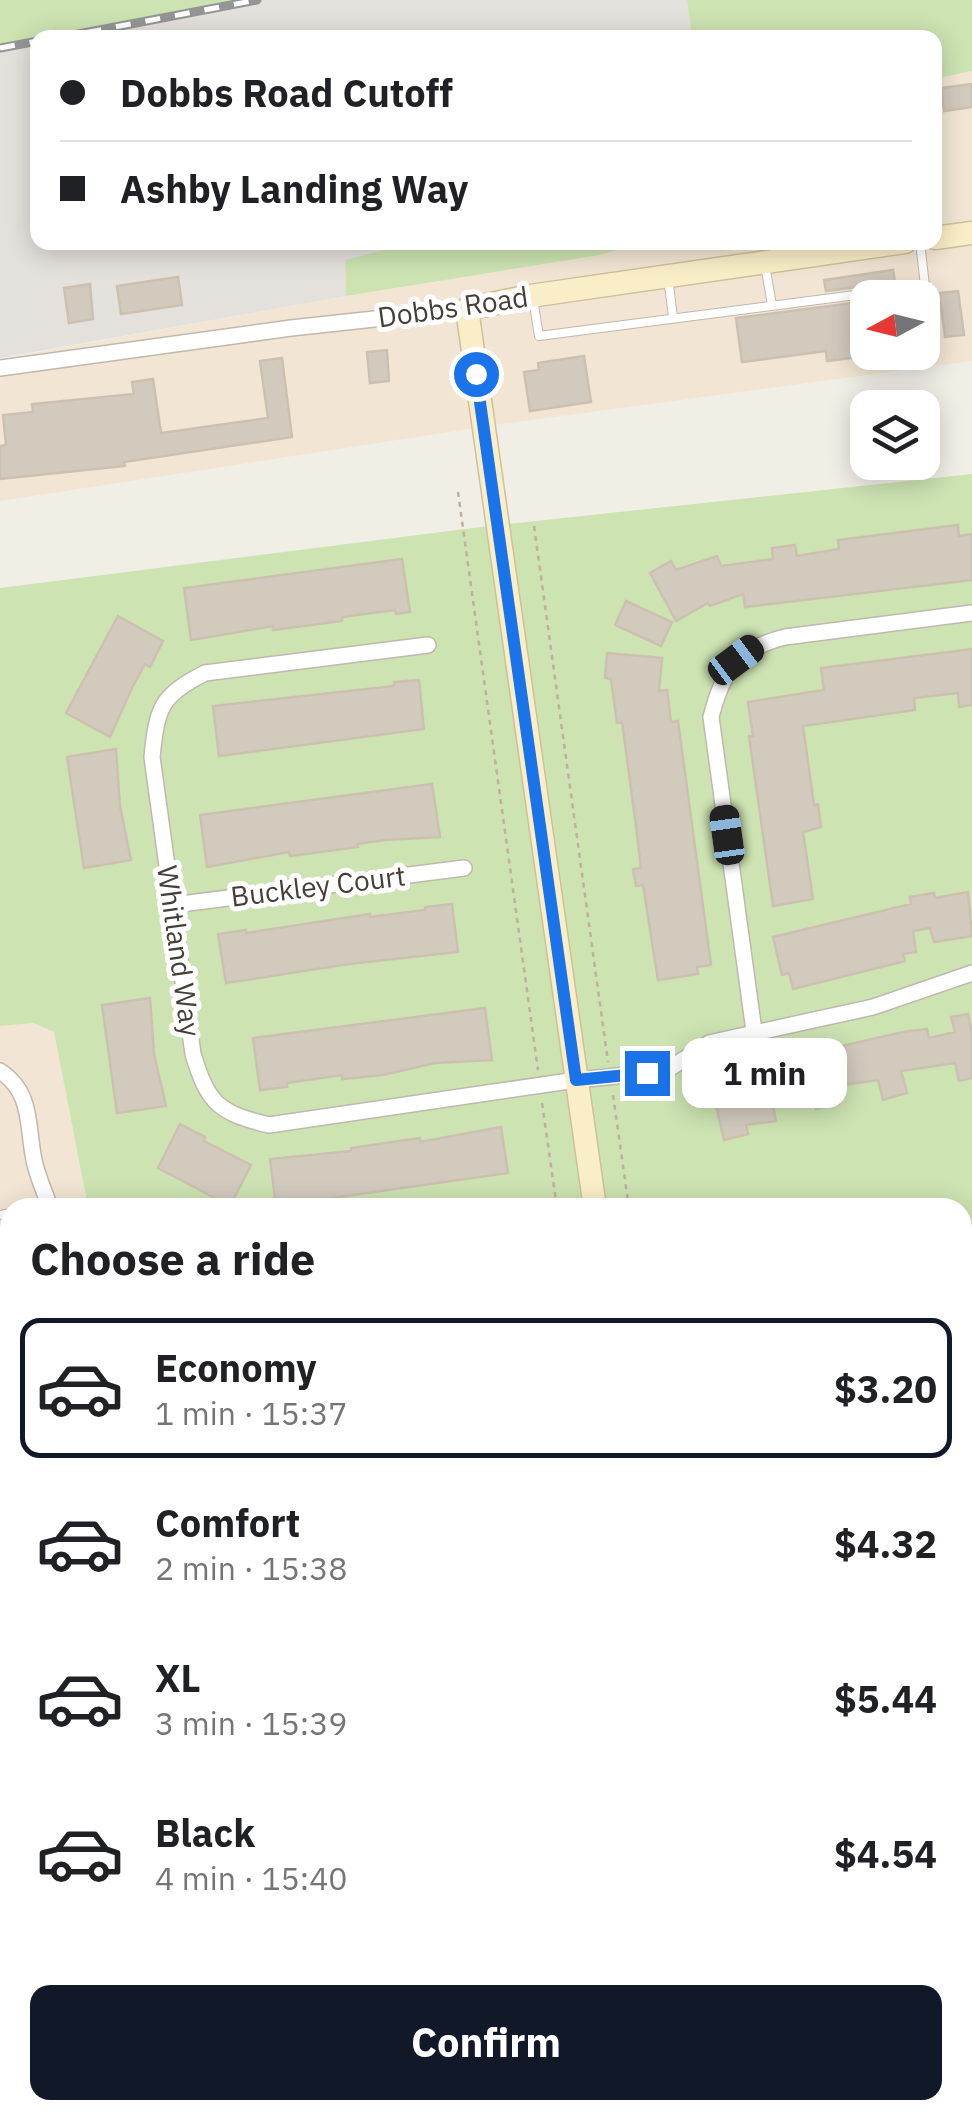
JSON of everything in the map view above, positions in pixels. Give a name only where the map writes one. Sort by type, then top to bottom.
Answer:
[{"type":"street","points":[[942,237],[972,233]]},
{"type":"street","name":"Dobbs Road","points":[[0,368],[291,328],[467,309],[849,250]]},
{"type":"street","points":[[467,309],[593,1198]]},
{"type":"street","points":[[754,1031],[711,717],[719,686],[736,660],[758,644],[785,637],[972,613]]},
{"type":"street","name":"Whitland Way","points":[[428,644],[205,673],[175,689],[156,720],[152,757],[193,1054],[202,1085],[217,1104],[238,1118],[269,1125],[672,1067],[710,1043],[873,1008],[972,973]]},
{"type":"street","name":"Buckley Court","points":[[173,904],[464,868]]},
{"type":"street","points":[[0,1071],[16,1086],[29,1113],[34,1160],[47,1198]]},
{"type":"lane","points":[[532,296],[539,336],[925,286],[921,250]]},
{"type":"lane","points":[[765,262],[772,305]]},
{"type":"lane","points":[[668,276],[673,317]]},
{"type":"path","points":[[458,492],[556,1198]]},
{"type":"path","points":[[534,526],[628,1198]]},
{"type":"shaded area","points":[[241,0],[687,0],[691,30],[77,30]]},
{"type":"shaded area","points":[[30,39],[30,250],[383,250],[345,260],[346,296],[0,358],[0,44]]},
{"type":"shaded area","points":[[972,71],[972,225],[942,229],[942,77]]},
{"type":"shaded area","points":[[972,242],[972,361],[940,365],[940,280],[850,280],[850,370],[905,370],[494,425],[478,315],[918,250],[942,250],[942,246]]},
{"type":"shaded area","points":[[618,250],[798,250],[466,300],[290,319],[0,359],[346,296]]},
{"type":"shaded area","points":[[459,318],[475,428],[0,501],[0,376],[292,336]]},
{"type":"shaded area","points":[[33,1023],[54,1032],[86,1198],[0,1198],[0,1026]]},
{"type":"green space","points":[[0,0],[241,0],[77,30],[30,30],[30,39],[0,44]]},
{"type":"green space","points":[[687,0],[972,0],[972,71],[942,77],[942,30],[691,30]]},
{"type":"green space","points":[[383,250],[618,250],[346,296],[345,260]]},
{"type":"green space","points":[[972,474],[972,1198],[603,1198],[508,524]]},
{"type":"green space","points":[[489,526],[584,1198],[86,1198],[54,1032],[33,1023],[0,1026],[0,588]]},
{"type":"building","points":[[972,84],[972,107],[944,111],[942,88]]},
{"type":"building","points":[[893,270],[895,280],[850,280],[850,288],[826,291],[824,280]]},
{"type":"building","points":[[178,277],[182,305],[121,314],[117,286]]},
{"type":"building","points":[[90,284],[93,319],[69,323],[64,288]]},
{"type":"building","points":[[958,291],[964,335],[945,337],[940,293]]},
{"type":"building","points":[[850,303],[850,358],[827,361],[826,351],[742,362],[736,318]]},
{"type":"building","points":[[387,350],[389,381],[370,383],[367,352]]},
{"type":"building","points":[[584,356],[591,402],[530,411],[524,372],[539,370],[538,363]]},
{"type":"building","points":[[282,358],[292,437],[124,462],[125,466],[0,479],[0,446],[6,445],[3,415],[33,412],[32,404],[134,394],[132,382],[153,379],[161,433],[268,418],[260,361]]},
{"type":"building","points":[[958,525],[959,536],[972,534],[972,580],[745,607],[743,594],[710,606],[708,603],[676,621],[650,573],[671,561],[676,570],[717,556],[721,566],[773,559],[772,548],[795,545],[797,556],[839,549],[838,540]]},
{"type":"building","points":[[402,559],[410,612],[396,614],[395,610],[342,617],[342,621],[273,630],[273,626],[191,640],[184,588]]},
{"type":"building","points":[[626,601],[672,622],[661,646],[615,625]]},
{"type":"building","points":[[118,616],[163,641],[150,667],[145,664],[110,737],[66,713]]},
{"type":"building","points":[[972,649],[972,705],[959,707],[958,693],[914,698],[915,710],[803,726],[814,805],[818,804],[821,827],[803,832],[813,899],[773,906],[749,736],[753,736],[748,702],[824,690],[821,668]]},
{"type":"building","points":[[607,653],[662,658],[659,691],[667,690],[671,722],[678,721],[711,965],[697,967],[698,974],[658,980],[643,885],[636,886],[633,869],[641,868],[636,826],[622,722],[617,723],[611,679],[605,678]]},
{"type":"building","points":[[419,680],[424,729],[219,756],[213,706]]},
{"type":"building","points":[[116,749],[120,806],[131,860],[84,868],[67,757]]},
{"type":"building","points":[[432,784],[440,837],[385,840],[290,856],[289,852],[207,867],[200,815]]},
{"type":"building","points":[[968,892],[972,936],[934,942],[930,928],[913,931],[916,952],[903,954],[905,961],[793,989],[789,973],[782,975],[773,937],[911,904],[910,897],[934,893],[935,898]]},
{"type":"building","points":[[452,904],[458,952],[226,983],[218,934]]},
{"type":"building","points":[[150,998],[154,1054],[166,1106],[117,1113],[102,1005]]},
{"type":"building","points":[[485,1008],[492,1060],[435,1063],[383,1075],[342,1079],[342,1075],[260,1090],[253,1038]]},
{"type":"building","points":[[968,1014],[972,1078],[959,1081],[955,1063],[901,1071],[907,1093],[883,1100],[878,1080],[836,1086],[839,1104],[816,1109],[814,1096],[773,1105],[776,1121],[746,1125],[748,1134],[724,1140],[715,1101],[722,1099],[719,1085],[745,1079],[744,1070],[774,1066],[773,1063],[807,1054],[903,1032],[927,1029],[929,1038],[955,1032],[951,1017]]},
{"type":"building","points":[[180,1124],[251,1165],[234,1198],[215,1198],[158,1168]]},
{"type":"building","points":[[501,1127],[508,1173],[332,1198],[275,1198],[270,1159],[351,1151],[420,1138],[420,1142]]},
{"type":"railway","points":[[99,30],[257,0]]},
{"type":"railway","points":[[0,48],[30,42]]},
{"type":"route","points":[[476,374],[576,1080],[647,1073]]}]
